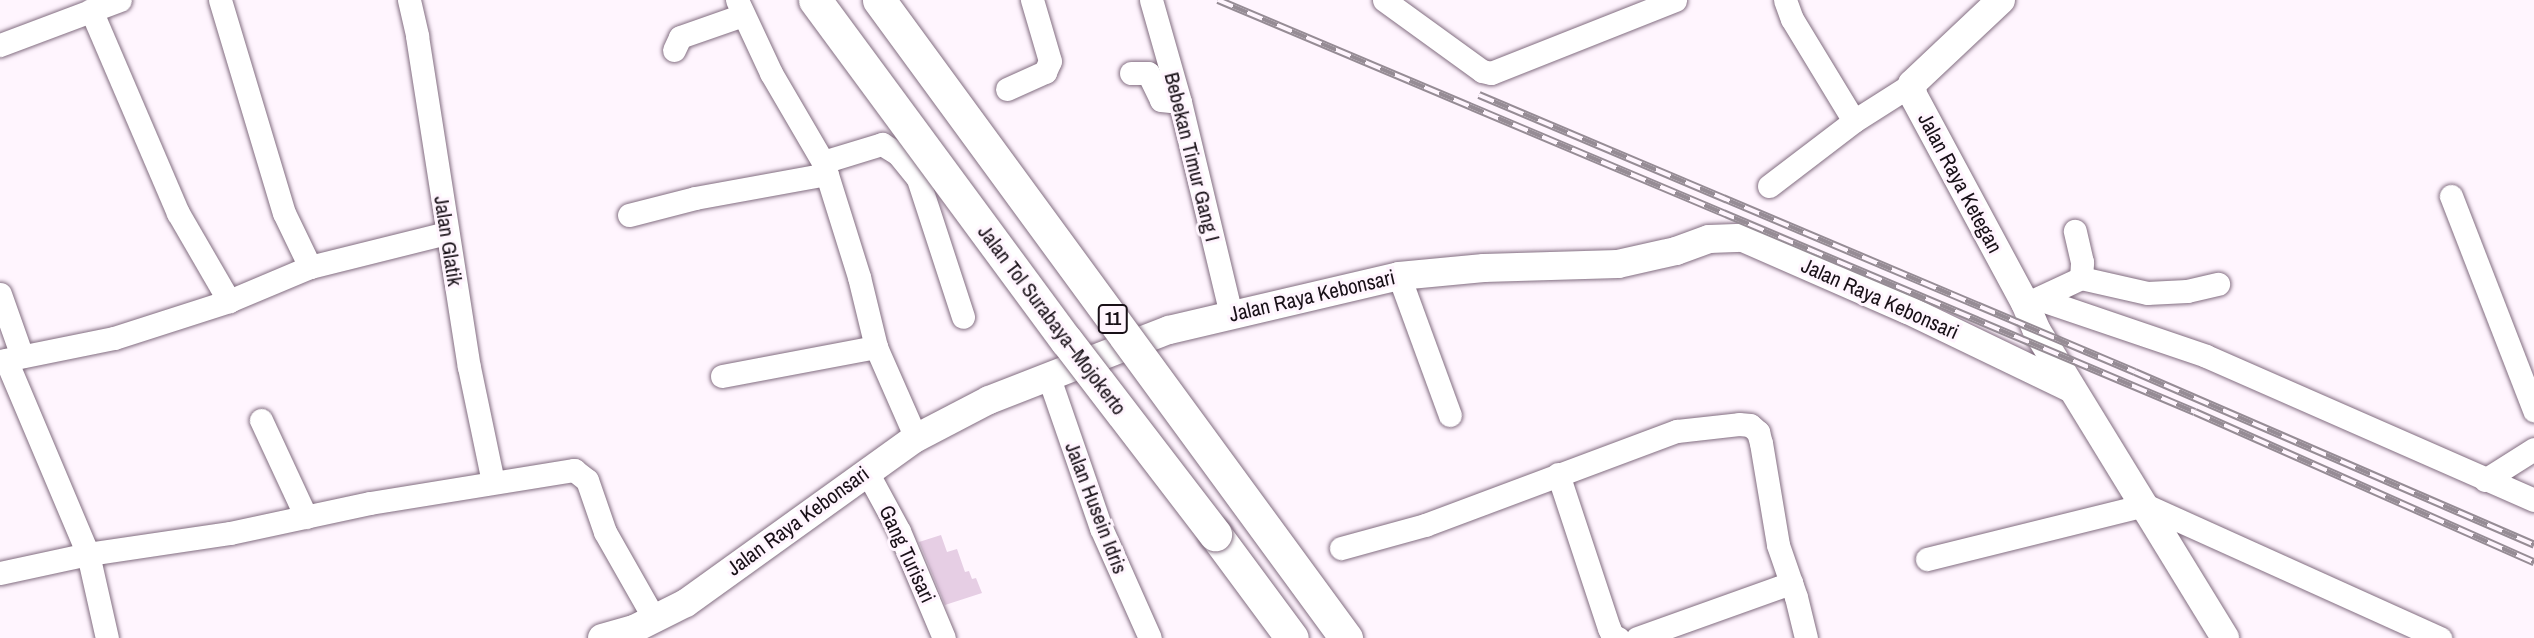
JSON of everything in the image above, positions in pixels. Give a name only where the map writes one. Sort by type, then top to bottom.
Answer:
[{"type":"highway","name":"Jalan Tol Surabaya–Mojokerto","points":[[815,0],[1292,638]]},
{"type":"highway","name":"11","points":[[879,0],[1346,638]]},
{"type":"main road","points":[[1912,84],[2001,0]]},
{"type":"main road","name":"Jalan Raya Ketegan","points":[[1912,84],[1913,95],[2032,301],[2037,331],[2225,638]]},
{"type":"main road","name":"Jalan Raya Kebonsari","points":[[601,638],[655,620],[686,603],[916,438],[989,400],[1169,330],[1399,276],[1484,268],[1618,264],[1676,251],[1709,239],[1743,238],[1908,310],[2073,392]]},
{"type":"street","points":[[0,45],[120,0]]},
{"type":"street","points":[[220,0],[284,213],[310,267]]},
{"type":"street","name":"Jalan Glatik","points":[[409,0],[417,36],[446,233],[493,482]]},
{"type":"street","points":[[1007,89],[1045,72],[1050,61],[1032,0]]},
{"type":"street","name":"Bebekan Timur Gang I","points":[[1151,0],[1180,102],[1231,314]]},
{"type":"street","points":[[1384,0],[1471,63],[1491,73],[1648,5],[1675,0]]},
{"type":"street","points":[[1785,0],[1792,19],[1854,121]]},
{"type":"street","points":[[674,50],[680,37],[740,7],[771,73],[825,168],[859,277],[876,347],[916,438]]},
{"type":"street","points":[[91,10],[178,213],[229,301]]},
{"type":"street","points":[[1131,73],[1148,73],[1161,100],[1180,102]]},
{"type":"street","points":[[1769,186],[1854,121],[1912,84]]},
{"type":"street","points":[[629,215],[825,168],[882,144],[898,153],[918,179],[963,317]]},
{"type":"street","points":[[2451,196],[2534,410]]},
{"type":"street","points":[[2075,231],[2082,262],[2081,278]]},
{"type":"street","points":[[9,359],[114,338],[229,301],[310,267],[446,233]]},
{"type":"street","points":[[1399,276],[1450,415]]},
{"type":"street","points":[[2032,301],[2081,278],[2147,293],[2188,291],[2218,284]]},
{"type":"street","points":[[0,293],[9,359],[88,554],[107,638]]},
{"type":"street","points":[[2032,301],[2206,356],[2534,500]]},
{"type":"street","points":[[722,376],[876,347]]},
{"type":"street","name":"Jalan Husein Idris","points":[[1048,375],[1101,528],[1150,638]]},
{"type":"street","points":[[261,420],[306,517]]},
{"type":"street","points":[[1341,548],[1425,525],[1677,431],[1750,425],[1758,432],[1761,443],[1778,545],[1805,638]]},
{"type":"street","points":[[2485,480],[2534,449]]},
{"type":"street","points":[[0,573],[88,554],[230,533],[493,482],[574,470],[587,480],[615,550],[655,620]]},
{"type":"street","name":"Gang Turisari","points":[[867,472],[899,531],[944,638]]},
{"type":"street","points":[[1558,474],[1609,628],[1612,635],[1618,638]]},
{"type":"street","points":[[1927,559],[2145,505],[2440,638]]},
{"type":"street","points":[[1637,638],[1791,583]]},
{"type":"building","points":[[941,535],[947,552],[957,549],[965,572],[969,571],[972,579],[976,578],[982,593],[945,605],[919,542]]},
{"type":"railway","points":[[1218,0],[2195,412],[2534,562]]},
{"type":"railway","points":[[1479,95],[2135,372],[2534,545]]}]
